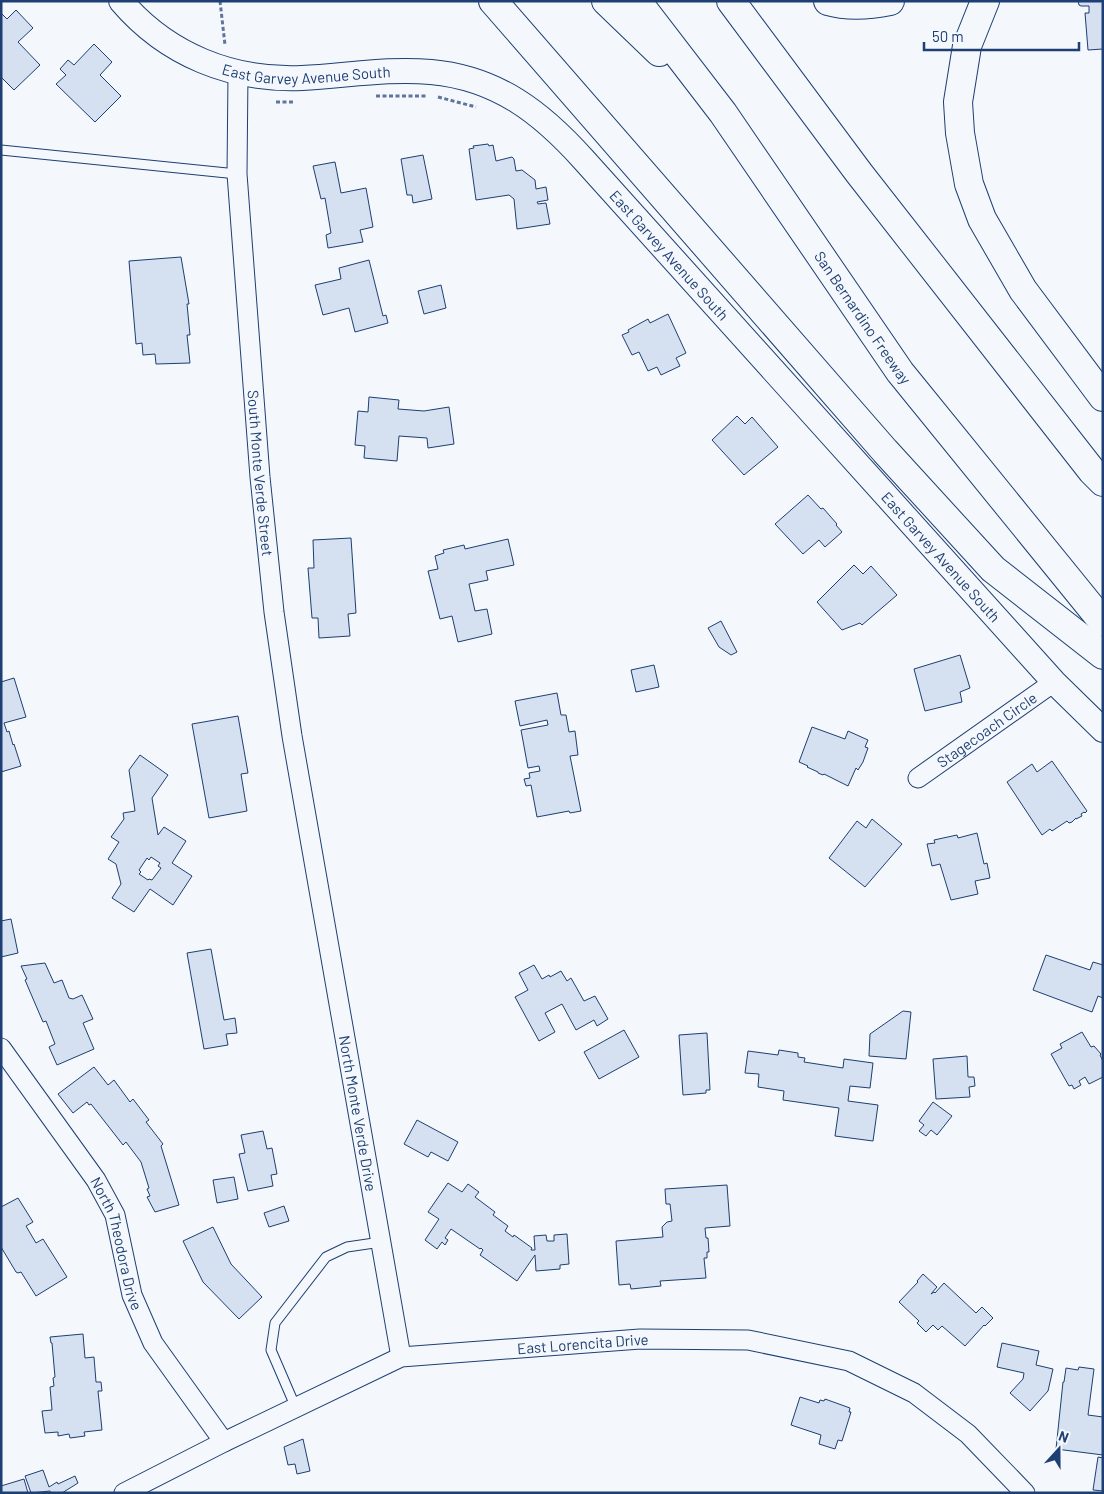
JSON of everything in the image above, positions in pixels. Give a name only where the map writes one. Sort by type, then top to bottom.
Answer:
[{"type":"highway","points":[[492,1],[878,444],[993,569],[1103,655]]},
{"type":"highway","points":[[606,1],[723,113]]},
{"type":"highway","name":"San Bernardino Freeway","points":[[637,1],[723,113],[900,372],[1103,622]]},
{"type":"highway","points":[[731,1],[859,173],[1092,472],[1103,482]]},
{"type":"highway","points":[[828,1],[855,5],[890,1]]},
{"type":"highway","points":[[985,1],[967,46],[961,73],[958,102],[960,133],[969,184],[982,219],[1023,290],[1103,398]]},
{"type":"street","name":"East Garvey Avenue South","points":[[121,1],[135,18],[158,37],[182,52],[205,63],[238,74],[270,78],[302,78],[397,70],[432,72],[462,78],[499,91],[531,109],[560,133],[1054,682],[1103,730]]},
{"type":"street","name":"South Monte Verde Street","points":[[238,74],[237,174],[260,477],[274,612],[292,736],[316,870]]},
{"type":"street","name":"Stagecoach Circle","points":[[918,778],[1054,682]]},
{"type":"street","name":"North Monte Verde Drive","points":[[316,870],[402,1357]]},
{"type":"street","name":"North Theodora Drive","points":[[1,1048],[96,1180],[115,1215],[132,1295],[153,1342],[224,1442]]},
{"type":"street","name":"East Lorencita Drive","points":[[124,1493],[224,1442],[402,1357],[640,1338],[748,1340],[849,1361],[914,1393],[968,1434],[1025,1493]]},
{"type":"lane","points":[[1,150],[237,174]]},
{"type":"lane","points":[[296,1408],[271,1350],[275,1322],[326,1257],[346,1247],[381,1242]]},
{"type":"path","points":[[220,1],[223,39],[226,50],[238,74]]},
{"type":"path","points":[[371,97],[433,96],[478,108]]},
{"type":"path","points":[[271,101],[284,103],[302,102]]},
{"type":"building","points":[[1078,1],[1103,1],[1103,49],[1088,50],[1085,13],[1089,13],[1089,6],[1081,6]]},
{"type":"building","points":[[16,10],[33,28],[18,42],[40,65],[14,90],[1,77],[1,13],[7,19]]},
{"type":"building","points":[[94,44],[112,62],[100,75],[121,96],[95,122],[56,84],[66,75],[60,69],[68,60],[74,65]]},
{"type":"building","points":[[488,144],[489,146],[493,145],[496,161],[512,157],[516,171],[522,170],[535,180],[536,189],[546,187],[548,200],[537,202],[538,204],[546,203],[550,224],[517,229],[514,199],[509,195],[476,200],[469,149],[474,148],[473,146]]},
{"type":"building","points":[[423,155],[432,199],[413,203],[412,195],[407,195],[401,159]]},
{"type":"building","points":[[335,162],[341,193],[366,188],[373,227],[360,230],[363,242],[328,248],[326,235],[331,233],[325,198],[321,199],[313,166]]},
{"type":"building","points":[[181,257],[189,304],[187,304],[190,335],[187,335],[190,363],[156,364],[155,354],[143,355],[142,343],[136,344],[129,261]]},
{"type":"building","points":[[369,260],[383,316],[386,315],[388,323],[355,332],[349,308],[323,315],[315,285],[341,279],[339,268]]},
{"type":"building","points":[[441,285],[446,308],[424,314],[418,291]]},
{"type":"building","points":[[668,314],[686,353],[676,358],[680,366],[661,375],[657,367],[648,371],[639,352],[632,355],[622,335],[648,319],[650,323]]},
{"type":"building","points":[[369,397],[399,400],[398,409],[424,411],[449,407],[454,444],[428,448],[427,438],[399,436],[397,461],[364,458],[365,446],[355,445],[358,411],[368,412]]},
{"type":"building","points":[[737,416],[745,424],[752,417],[778,447],[744,475],[712,440]]},
{"type":"building","points":[[808,495],[821,509],[823,508],[842,532],[825,547],[819,540],[803,554],[775,524]]},
{"type":"building","points":[[351,538],[356,613],[348,614],[350,636],[319,638],[318,618],[312,618],[308,568],[314,568],[313,540]]},
{"type":"building","points":[[508,539],[514,565],[486,571],[488,580],[469,584],[475,611],[487,609],[492,634],[458,642],[452,616],[440,619],[428,571],[438,569],[435,556],[444,553],[443,550],[464,545],[465,549]]},
{"type":"building","points":[[854,565],[863,574],[871,566],[897,595],[862,625],[860,623],[842,630],[817,602]]},
{"type":"building","points":[[721,621],[737,652],[731,655],[719,647],[708,628]]},
{"type":"building","points":[[960,655],[970,688],[960,692],[962,702],[925,711],[914,669]]},
{"type":"building","points":[[654,665],[659,687],[636,692],[631,670]]},
{"type":"building","points":[[14,678],[26,717],[4,723],[7,732],[9,731],[21,766],[1,772],[1,682]]},
{"type":"building","points":[[557,693],[561,715],[566,715],[569,732],[575,731],[578,755],[570,756],[581,811],[570,813],[569,811],[537,817],[531,785],[526,786],[524,779],[530,778],[529,773],[540,771],[539,766],[528,768],[521,730],[548,725],[547,720],[520,726],[515,701]]},
{"type":"building","points":[[238,716],[248,773],[241,774],[247,811],[209,818],[192,724]]},
{"type":"building","points":[[812,727],[845,739],[848,731],[868,740],[865,747],[868,748],[863,762],[858,770],[856,768],[848,786],[818,773],[799,762]]},
{"type":"building","points":[[140,755],[168,775],[152,798],[158,835],[164,827],[186,841],[172,863],[192,876],[173,905],[150,889],[134,912],[112,898],[121,884],[116,864],[108,859],[119,842],[111,837],[124,819],[123,813],[135,811],[129,770]],"holes":[[[151,857],[160,863],[158,866],[161,868],[152,880],[148,880],[139,874],[141,872],[139,870],[147,858],[149,860]]]},
{"type":"building","points":[[1052,761],[1087,811],[1072,822],[1069,823],[1067,821],[1042,835],[1007,782],[1032,764],[1037,772]]},
{"type":"building","points":[[872,819],[902,844],[865,887],[829,858],[857,821],[866,828]]},
{"type":"building","points":[[977,833],[984,864],[987,863],[990,878],[975,881],[978,894],[951,900],[940,864],[932,866],[927,844],[935,843],[934,840],[957,835],[958,838]]},
{"type":"building","points":[[11,919],[18,953],[1,957],[1,921]]},
{"type":"building","points":[[211,949],[224,1020],[235,1018],[237,1033],[226,1034],[228,1045],[204,1049],[187,953]]},
{"type":"building","points":[[1046,955],[1090,970],[1093,962],[1103,965],[1103,998],[1098,996],[1092,1012],[1033,990]]},
{"type":"building","points":[[45,963],[54,983],[62,980],[69,998],[73,999],[82,995],[93,1019],[83,1023],[94,1049],[57,1065],[49,1047],[55,1044],[46,1021],[43,1022],[21,966]]},
{"type":"building","points":[[534,965],[542,979],[561,971],[567,981],[571,978],[584,1001],[595,996],[608,1019],[597,1026],[594,1020],[576,1030],[562,1004],[545,1013],[555,1032],[539,1041],[515,997],[528,990],[519,973]]},
{"type":"building","points":[[903,1011],[911,1012],[906,1059],[869,1056],[870,1034]]},
{"type":"building","points":[[624,1030],[639,1057],[599,1079],[584,1052]]},
{"type":"building","points":[[1082,1032],[1091,1047],[1094,1046],[1101,1054],[1103,1077],[1089,1084],[1085,1077],[1079,1081],[1081,1085],[1074,1089],[1072,1085],[1069,1086],[1051,1054],[1062,1048],[1060,1044]]},
{"type":"building","points":[[707,1033],[710,1090],[706,1090],[706,1093],[683,1095],[679,1035]]},
{"type":"building","points":[[779,1050],[798,1053],[798,1057],[805,1058],[804,1062],[843,1068],[844,1059],[873,1063],[870,1088],[850,1086],[848,1101],[878,1105],[873,1141],[835,1136],[839,1108],[783,1100],[784,1091],[758,1087],[759,1074],[745,1073],[748,1051],[778,1055]]},
{"type":"building","points":[[967,1056],[968,1077],[974,1077],[975,1086],[969,1087],[970,1097],[936,1099],[933,1059]]},
{"type":"building","points":[[94,1067],[108,1085],[114,1080],[130,1102],[133,1099],[149,1120],[146,1122],[163,1144],[161,1146],[179,1205],[155,1212],[147,1197],[150,1196],[147,1189],[149,1188],[141,1162],[126,1142],[123,1145],[91,1104],[89,1105],[87,1102],[73,1113],[58,1094]]},
{"type":"building","points":[[933,1102],[952,1116],[937,1135],[931,1130],[926,1136],[919,1131],[924,1125],[919,1121]]},
{"type":"building","points":[[417,1120],[458,1142],[448,1161],[431,1152],[428,1157],[404,1144]]},
{"type":"building","points":[[263,1131],[267,1149],[272,1148],[277,1174],[271,1175],[273,1186],[248,1191],[239,1154],[245,1153],[241,1135]]},
{"type":"building","points":[[234,1177],[238,1199],[217,1203],[213,1180]]},
{"type":"building","points":[[448,1183],[462,1192],[468,1184],[479,1192],[475,1197],[495,1212],[493,1215],[508,1226],[505,1231],[532,1248],[531,1250],[535,1250],[534,1236],[546,1235],[547,1241],[554,1241],[554,1235],[567,1234],[569,1264],[560,1265],[560,1269],[536,1271],[535,1255],[517,1281],[480,1255],[483,1250],[481,1248],[451,1229],[445,1238],[448,1240],[445,1245],[442,1242],[437,1249],[425,1240],[439,1219],[428,1212]]},
{"type":"building","points":[[727,1185],[730,1226],[705,1228],[709,1252],[707,1252],[707,1258],[704,1258],[706,1278],[660,1281],[661,1286],[631,1289],[630,1284],[619,1285],[616,1241],[663,1237],[662,1227],[667,1222],[672,1221],[670,1204],[666,1204],[665,1189]]},
{"type":"building","points":[[18,1198],[33,1222],[26,1226],[36,1243],[43,1239],[67,1277],[36,1296],[21,1272],[16,1272],[1,1247],[1,1207]]},
{"type":"building","points":[[284,1206],[289,1221],[269,1227],[264,1213]]},
{"type":"building","points":[[213,1227],[231,1264],[262,1297],[239,1319],[203,1282],[183,1241]]},
{"type":"building","points":[[923,1274],[937,1287],[931,1294],[935,1293],[944,1283],[976,1313],[982,1307],[993,1318],[965,1346],[942,1326],[938,1330],[933,1325],[926,1332],[917,1323],[919,1321],[899,1302]]},
{"type":"building","points":[[83,1334],[85,1358],[94,1357],[96,1382],[101,1382],[102,1391],[98,1391],[102,1430],[84,1432],[85,1436],[70,1438],[69,1434],[58,1436],[58,1432],[45,1433],[42,1411],[52,1410],[50,1387],[54,1386],[53,1378],[55,1377],[50,1337]]},
{"type":"building","points":[[1002,1343],[1039,1351],[1036,1365],[1053,1369],[1048,1391],[1030,1411],[1010,1393],[1023,1379],[1024,1373],[997,1367]]},
{"type":"building","points":[[1079,1367],[1094,1369],[1088,1415],[1103,1417],[1103,1455],[1056,1449],[1066,1368],[1078,1370]]},
{"type":"building","points":[[800,1397],[819,1403],[820,1400],[824,1401],[825,1399],[850,1408],[849,1412],[851,1412],[842,1441],[838,1440],[835,1449],[819,1444],[821,1435],[791,1425]]},
{"type":"building","points":[[303,1439],[310,1471],[297,1474],[295,1464],[288,1465],[284,1447]]},
{"type":"building","points":[[1098,1457],[1103,1458],[1103,1491],[1093,1490]]},
{"type":"building","points":[[43,1470],[49,1487],[75,1476],[78,1483],[62,1493],[51,1493],[50,1491],[31,1493],[25,1476]]},
{"type":"building","points":[[24,1479],[28,1493],[1,1493],[1,1486]]}]
